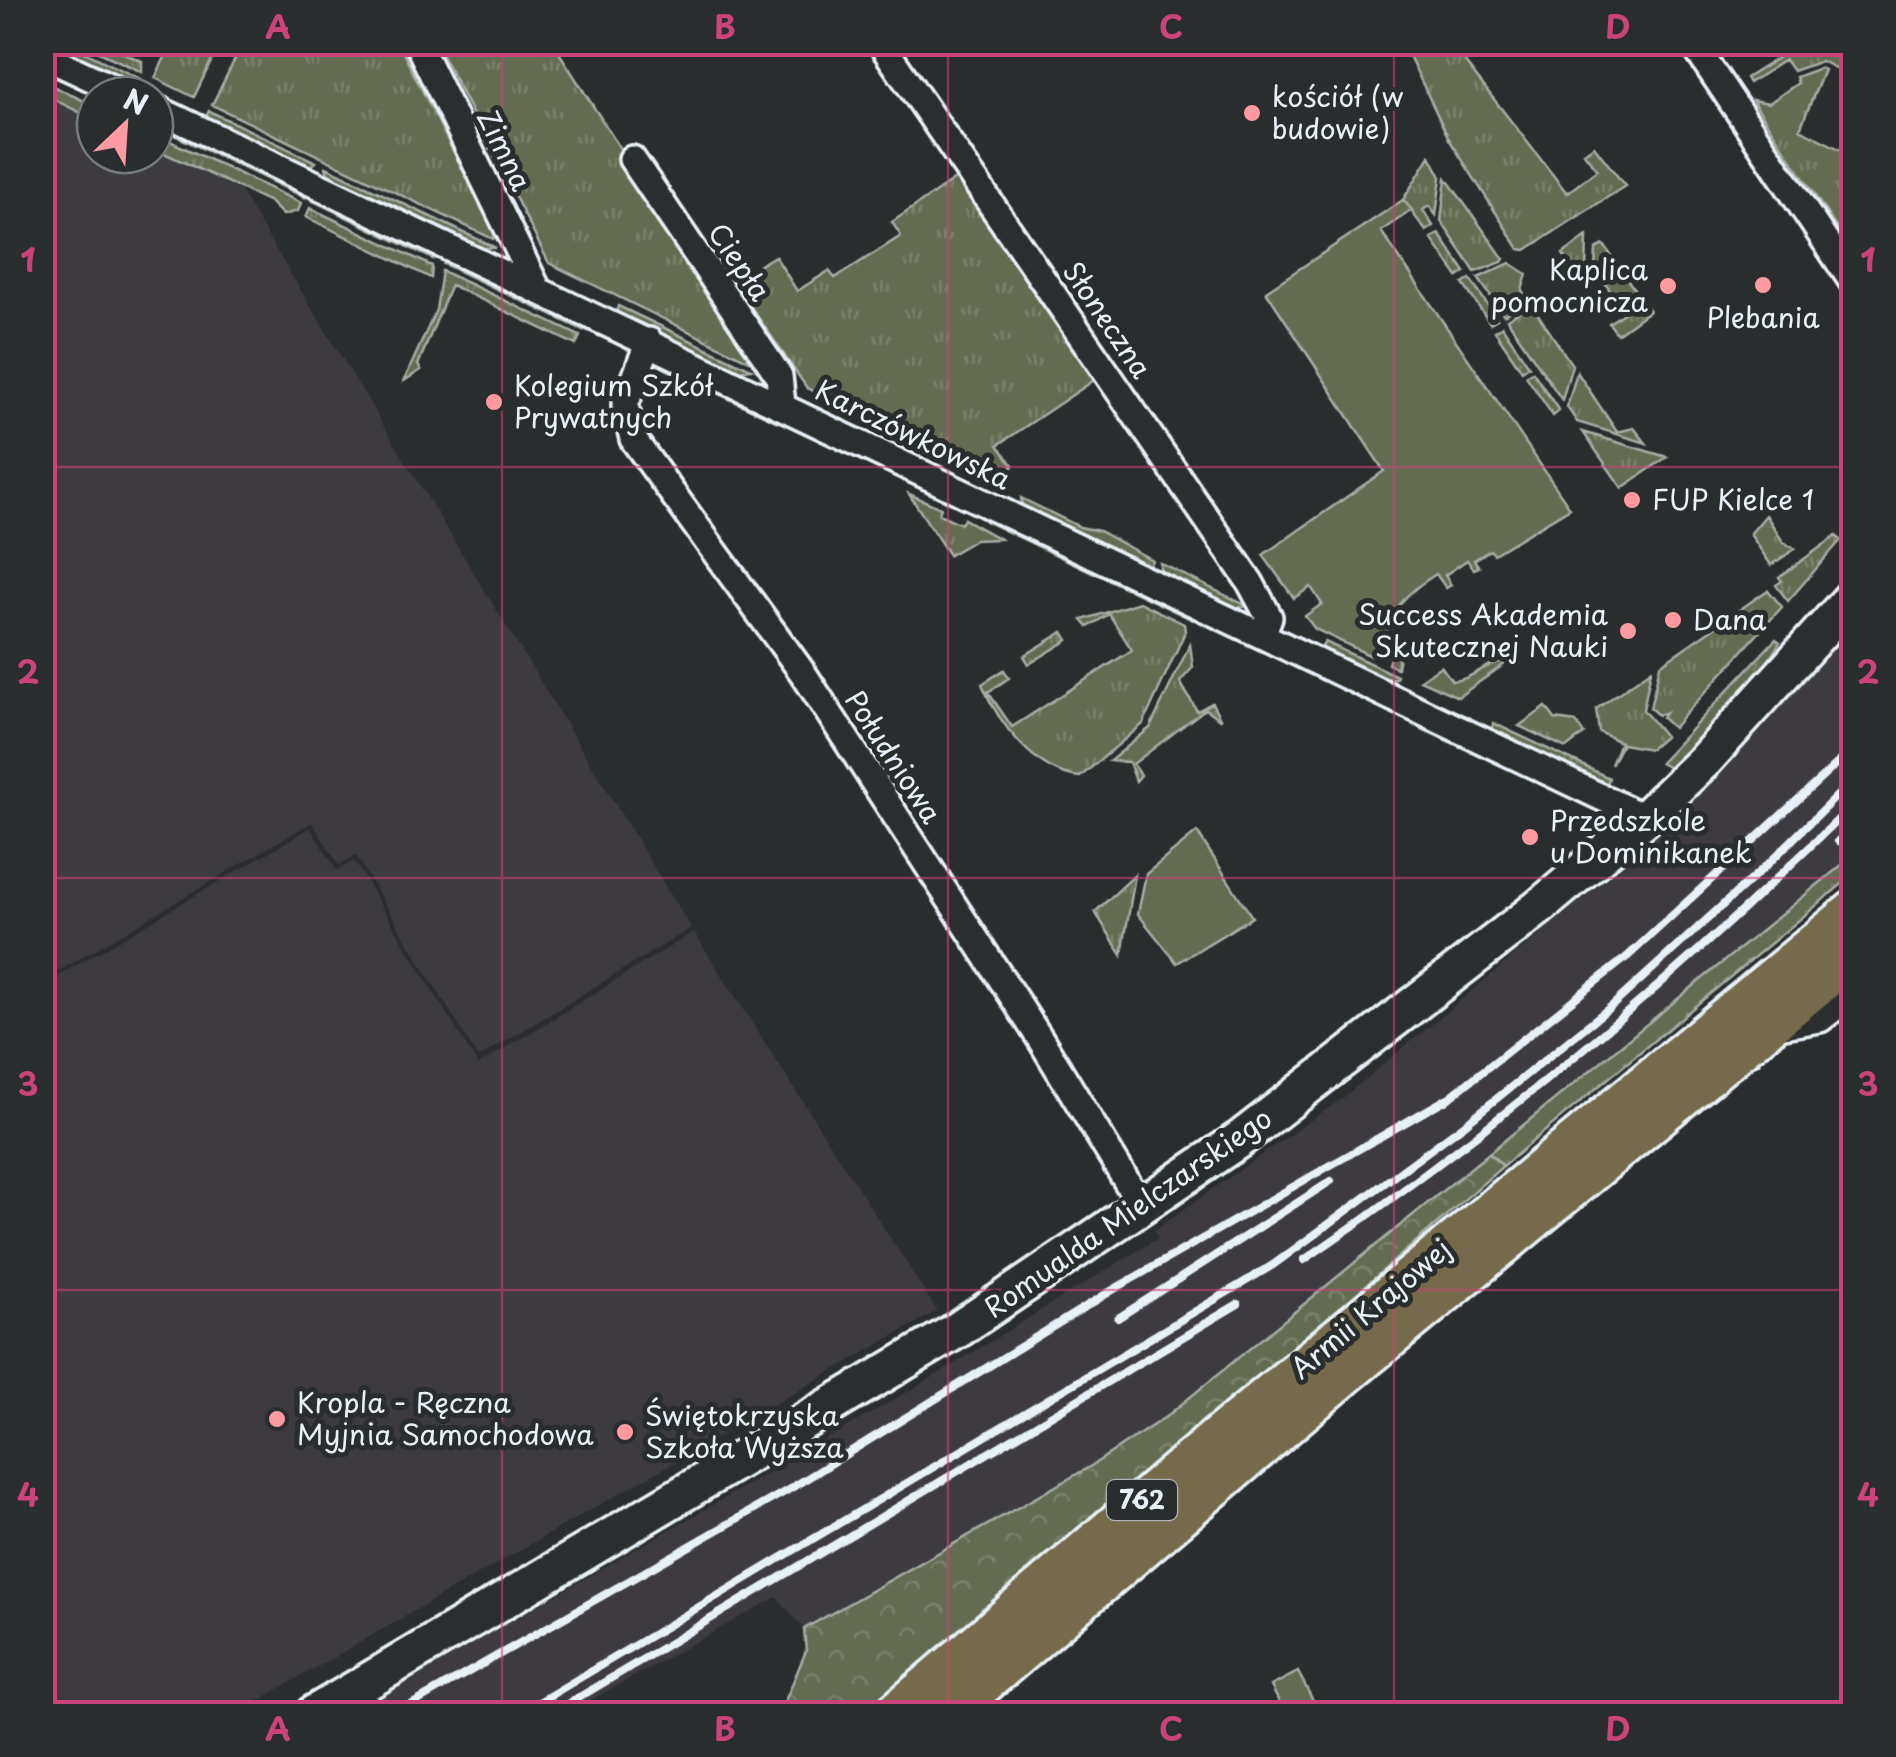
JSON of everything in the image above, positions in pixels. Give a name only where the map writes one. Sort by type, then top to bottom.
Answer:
[{"type":"main road","name":"Armii Krajowej","points":[[894,1714],[1198,1452],[1854,910]]},
{"type":"main road","name":"Armii Krajowej","points":[[949,1714],[1348,1374],[1854,956]]},
{"type":"street","name":"Zimna","points":[[417,42],[536,286]]},
{"type":"street","name":"Słoneczna","points":[[880,42],[1250,582],[1270,616],[1262,635]]},
{"type":"street","points":[[1692,42],[1854,284]]},
{"type":"street","points":[[42,54],[86,75]]},
{"type":"street","name":"Karczówkowska","points":[[175,117],[536,286],[1645,818]]},
{"type":"street","name":"Ciepła","points":[[632,159],[778,376],[782,405]]},
{"type":"street","name":"Południowa","points":[[649,342],[624,405],[633,440],[805,676],[1040,1040],[1141,1205]]},
{"type":"street","name":"Romualda Mielczarskiego","points":[[313,1714],[959,1329],[1240,1139],[1538,908],[1645,818],[1704,760],[1854,594]]},
{"type":"street","points":[[1767,1028],[1820,1019],[1854,993]]},
{"type":"shaded area","points":[[42,94],[75,110],[75,175],[175,175],[175,159],[240,191],[691,928],[478,1058],[356,856],[339,865],[312,822],[43,980]]},
{"type":"shaded area","points":[[1853,625],[1853,860],[1401,1241],[1218,1373],[1167,1416],[1091,1466],[804,1629],[777,1597],[566,1714],[351,1714],[928,1380],[1158,1238],[1154,1230],[1344,1097],[1620,868],[1689,802]]},
{"type":"shaded area","points":[[310,828],[337,870],[354,861],[478,1065],[694,932],[937,1311],[235,1714],[43,1714],[43,985]]},
{"type":"green space","points":[[253,42],[398,43],[496,235],[493,239],[212,105],[239,51]]},
{"type":"green space","points":[[59,43],[66,43],[132,75],[118,75],[60,48]]},
{"type":"green space","points":[[80,43],[102,43],[142,61],[142,72]]},
{"type":"green space","points":[[172,43],[220,43],[194,97],[175,88],[175,75],[156,75]]},
{"type":"green space","points":[[436,43],[553,43],[754,359],[750,361],[549,263]]},
{"type":"green space","points":[[1403,43],[1450,43],[1567,193],[1597,170],[1584,153],[1594,146],[1625,186],[1526,250],[1519,249],[1449,139]]},
{"type":"green space","points":[[1802,43],[1853,43],[1853,77],[1821,61],[1793,71],[1785,60],[1749,83],[1746,78]]},
{"type":"green space","points":[[1824,70],[1800,129],[1853,156],[1853,222],[1841,235],[1752,100],[1769,103],[1798,83],[1796,77]]},
{"type":"green space","points":[[42,81],[75,97],[75,110],[43,94]]},
{"type":"green space","points":[[209,111],[316,162],[310,167],[206,117]]},
{"type":"green space","points":[[175,131],[302,191],[304,197],[175,136]]},
{"type":"green space","points":[[175,143],[301,203],[298,211],[283,215],[270,202],[175,158]]},
{"type":"green space","points":[[1430,156],[1441,177],[1436,215],[1429,206],[1423,210],[1433,226],[1426,231],[1403,200]]},
{"type":"green space","points":[[326,167],[496,248],[484,248],[328,174]]},
{"type":"green space","points":[[961,175],[1099,377],[998,445],[1013,465],[1006,483],[933,449],[935,444],[915,435],[912,439],[807,388],[733,281],[775,256],[797,291],[829,271],[835,278],[901,236],[892,222]]},
{"type":"green space","points":[[1446,178],[1504,259],[1502,262],[1475,272],[1441,221]]},
{"type":"green space","points":[[315,197],[433,254],[433,259],[313,201]]},
{"type":"green space","points":[[1403,200],[1412,210],[1381,231],[1570,508],[1494,554],[1490,550],[1474,560],[1479,567],[1474,569],[1467,560],[1445,575],[1451,585],[1446,588],[1436,574],[1410,593],[1393,615],[1386,636],[1400,649],[1397,668],[1388,664],[1392,652],[1377,645],[1371,656],[1315,629],[1305,616],[1322,604],[1311,587],[1294,598],[1263,555],[1384,471],[1266,291]]},
{"type":"green space","points":[[310,208],[432,266],[431,278],[306,217]]},
{"type":"green space","points":[[1439,234],[1465,272],[1458,277],[1431,238]]},
{"type":"green space","points":[[1587,236],[1586,275],[1580,280],[1563,254]]},
{"type":"green space","points":[[1604,245],[1649,311],[1617,334],[1609,323],[1625,312],[1595,269],[1596,249]]},
{"type":"green space","points":[[449,261],[582,325],[583,330],[444,264]]},
{"type":"green space","points":[[1510,263],[1527,274],[1522,290],[1528,300],[1504,315],[1478,278]]},
{"type":"green space","points":[[442,271],[580,336],[576,345],[451,285],[418,365],[421,370],[404,381],[436,310]]},
{"type":"green space","points":[[1470,279],[1497,319],[1490,323],[1463,284]]},
{"type":"green space","points":[[1531,304],[1572,365],[1562,400],[1507,319]]},
{"type":"green space","points":[[618,306],[751,369],[740,371],[616,312]]},
{"type":"green space","points":[[1502,326],[1529,366],[1522,371],[1495,331]]},
{"type":"green space","points":[[663,363],[780,418],[778,422],[655,364]]},
{"type":"green space","points":[[1533,372],[1559,411],[1553,416],[1526,376]]},
{"type":"green space","points":[[1577,372],[1617,432],[1634,428],[1646,443],[1577,422],[1567,407]]},
{"type":"green space","points":[[1583,432],[1667,457],[1622,488]]},
{"type":"green space","points":[[909,494],[941,508],[939,514],[961,524],[964,519],[1000,539],[975,540],[949,555]]},
{"type":"green space","points":[[1021,498],[1080,527],[1099,531],[1152,560],[1149,566],[1022,507]]},
{"type":"green space","points":[[1766,515],[1783,542],[1795,549],[1771,565],[1750,534]]},
{"type":"green space","points":[[987,517],[1189,614],[1191,619],[985,521]]},
{"type":"green space","points":[[1836,536],[1841,540],[1788,601],[1776,585],[1782,581],[1779,577]]},
{"type":"green space","points":[[1160,563],[1247,606],[1237,608],[1160,571]]},
{"type":"green space","points":[[1768,590],[1782,607],[1673,728],[1662,718],[1666,712],[1658,715],[1650,708],[1660,665]]},
{"type":"green space","points":[[1139,602],[1184,624],[1185,632],[1143,724],[1080,777],[1048,766],[1008,730],[982,684],[1004,670],[1009,678],[988,692],[1012,727],[1132,650],[1109,614],[1088,627],[1082,620]]},
{"type":"green space","points":[[1063,632],[1068,640],[1029,664],[1024,656]]},
{"type":"green space","points":[[1776,639],[1780,642],[1760,675],[1677,762],[1670,768],[1660,763]]},
{"type":"green space","points":[[1325,642],[1397,676],[1387,678],[1358,668],[1321,648]]},
{"type":"green space","points":[[1190,644],[1193,667],[1180,682],[1197,711],[1212,703],[1221,720],[1205,709],[1133,764],[1141,775],[1136,781],[1129,762],[1110,761],[1150,728]]},
{"type":"green space","points":[[1509,661],[1458,697],[1420,680],[1441,666],[1452,681]]},
{"type":"green space","points":[[1651,670],[1643,710],[1665,736],[1650,749],[1622,744],[1611,765],[1620,742],[1599,732],[1596,709]]},
{"type":"green space","points":[[1546,707],[1555,719],[1576,722],[1584,734],[1566,748],[1519,726]]},
{"type":"green space","points":[[1417,722],[1582,801],[1587,805],[1413,725]]},
{"type":"green space","points":[[1493,723],[1609,778],[1607,784],[1492,729]]},
{"type":"green space","points":[[1197,832],[1252,917],[1177,963],[1138,914],[1146,874]]},
{"type":"green space","points":[[1843,864],[1853,869],[1853,875],[1503,1166],[1489,1153]]},
{"type":"green space","points":[[1135,875],[1122,955],[1095,912]]},
{"type":"green space","points":[[1489,1153],[1503,1166],[874,1714],[794,1714],[785,1701],[806,1651],[804,1629],[1091,1466],[1167,1416]]},
{"type":"green space","points":[[1298,1672],[1320,1714],[1285,1714],[1271,1686]]},
{"type":"railway","points":[[1445,1101],[1627,957],[1854,748]]},
{"type":"railway","points":[[519,1714],[1273,1265],[1465,1124],[1614,1004],[1769,863],[1854,779]]},
{"type":"railway","points":[[1304,1260],[1450,1156],[1590,1044],[1724,927],[1854,804]]},
{"type":"railway","points":[[1838,841],[1854,826]]},
{"type":"railway","points":[[395,1714],[788,1490],[1111,1291],[1455,1094]]},
{"type":"railway","points":[[1118,1318],[1331,1181]]},
{"type":"railway","points":[[551,1714],[1238,1304]]},
{"type":"place","name":"kościół (w budowie)","points":[[1252,113]]},
{"type":"place","name":"Plebania","points":[[1763,285]]},
{"type":"place","name":"Kaplica pomocnicza","points":[[1668,286]]},
{"type":"place","name":"Kolegium Szkół Prywatnych","points":[[494,402]]},
{"type":"place","name":"FUP Kielce 1","points":[[1632,500]]},
{"type":"place","name":"Dana","points":[[1673,620]]},
{"type":"place","name":"Success Akademia Skutecznej Nauki","points":[[1628,631]]},
{"type":"place","name":"Przedszkole u Dominikanek","points":[[1530,837]]},
{"type":"place","name":"Kropla - Ręczna Myjnia Samochodowa","points":[[277,1419]]},
{"type":"place","name":"Świętokrzyska Szkoła Wyższa","points":[[625,1432]]}]
